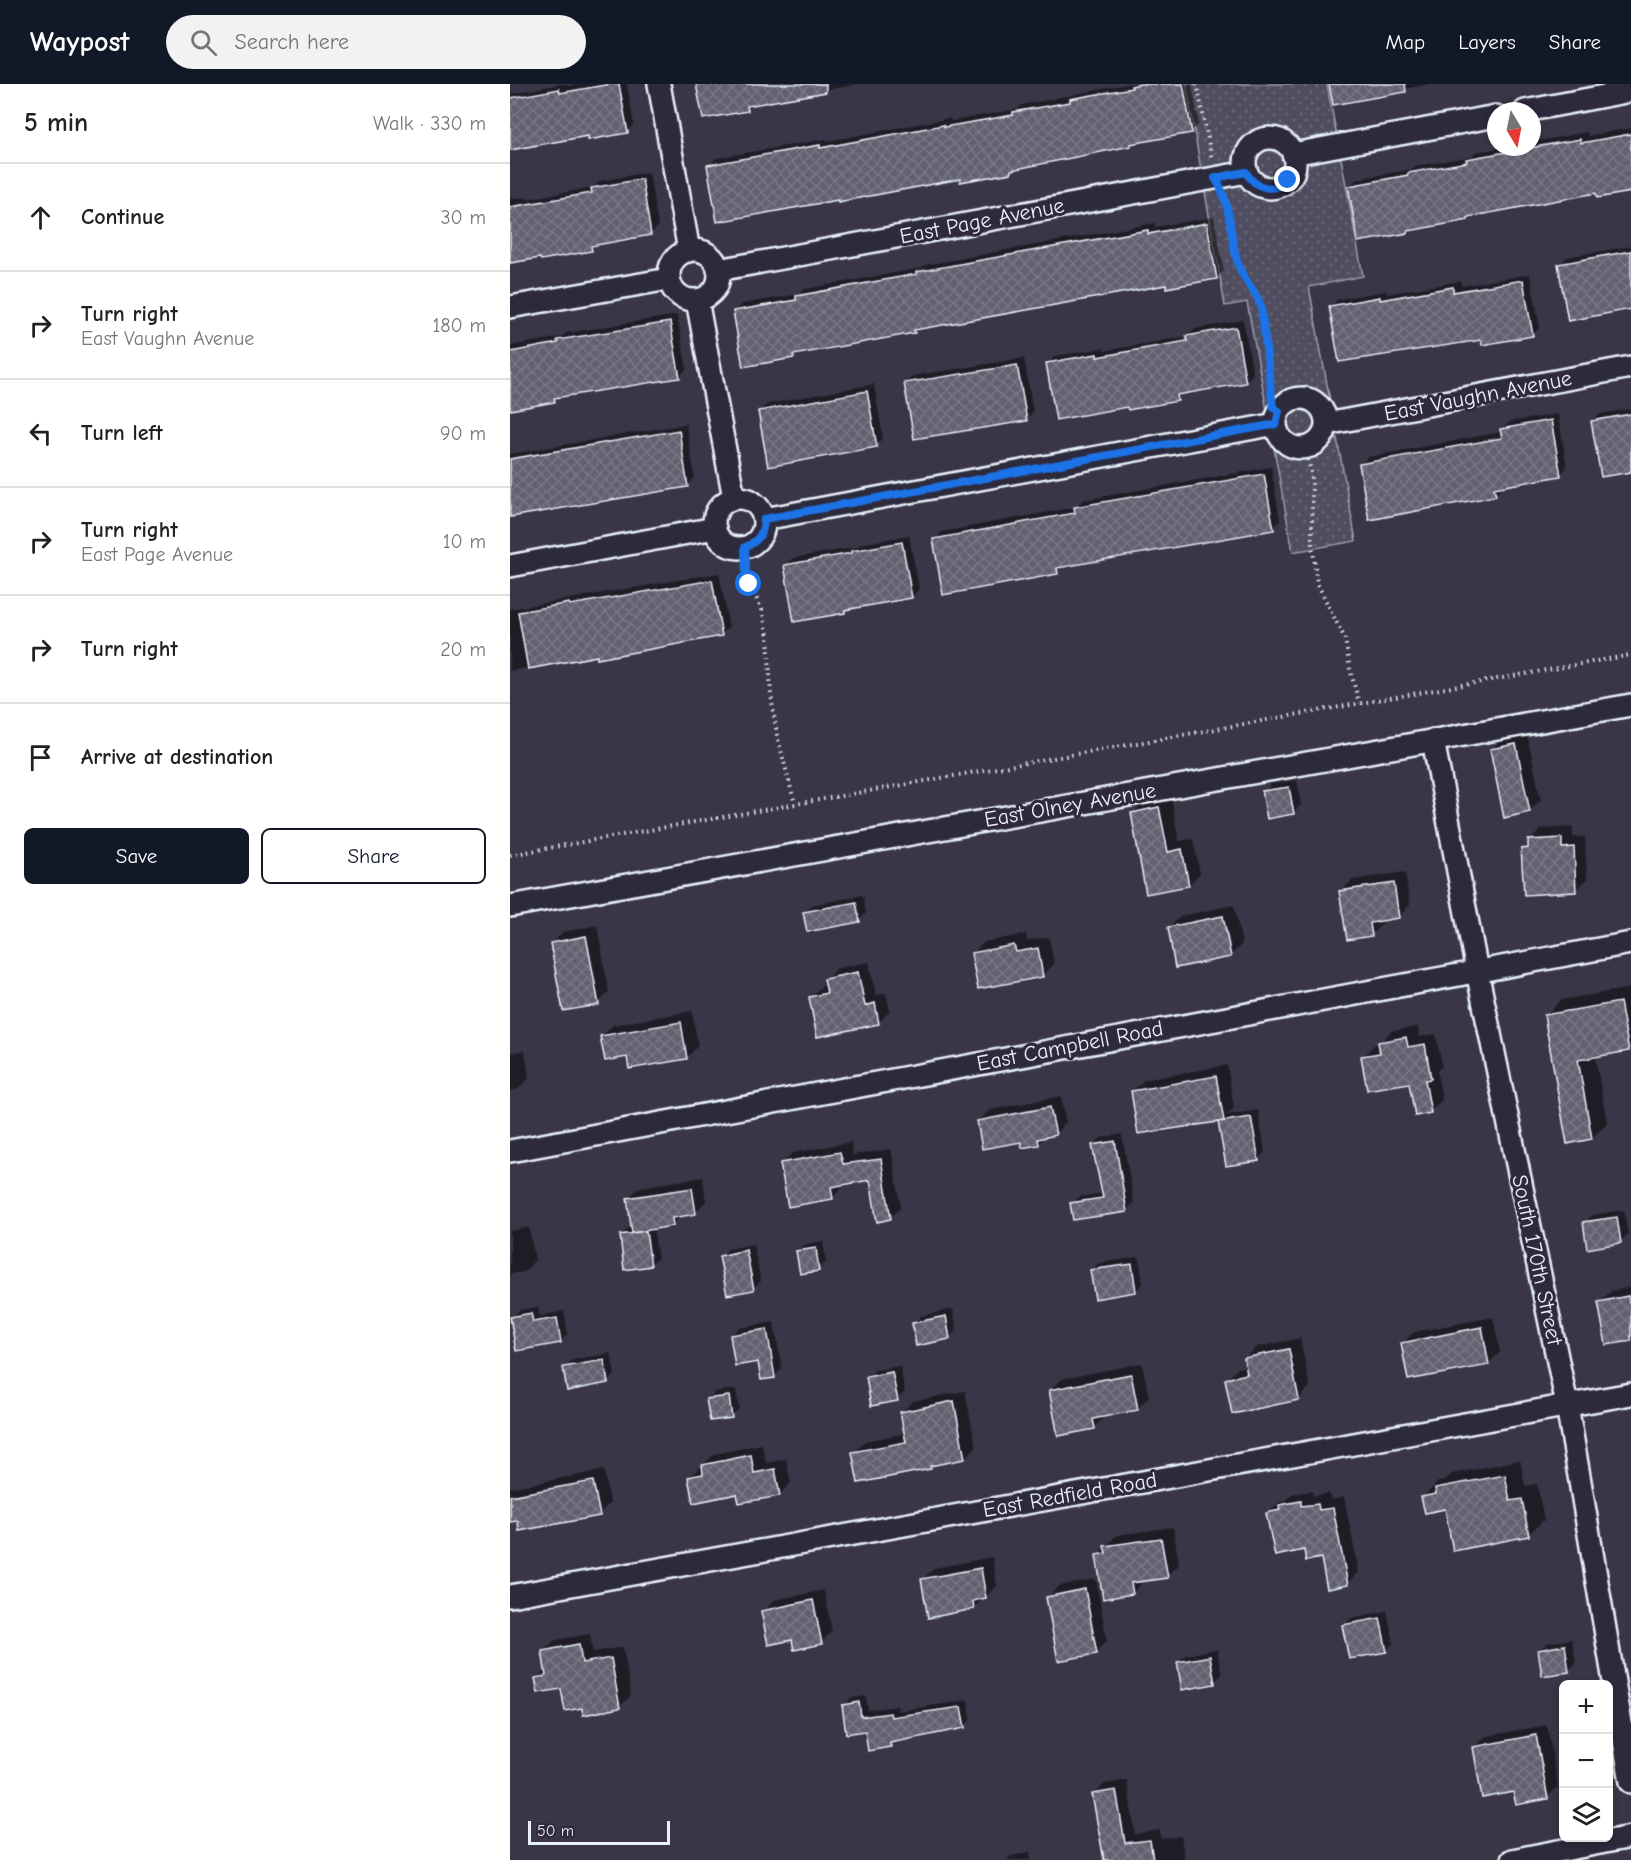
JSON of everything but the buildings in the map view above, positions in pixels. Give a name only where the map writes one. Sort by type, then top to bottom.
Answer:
[{"type":"street","points":[[659,84],[689,251]]},
{"type":"street","points":[[1541,108],[1631,91]]},
{"type":"street","points":[[1293,154],[1487,118]]},
{"type":"street","points":[[1262,140],[1280,141],[1288,146],[1293,154],[1292,175],[1278,187],[1259,186],[1246,172],[1246,155],[1251,147],[1262,140]]},
{"type":"street","name":"East Page Avenue","points":[[718,270],[1246,172]]},
{"type":"street","points":[[689,251],[707,254],[714,261],[718,270],[716,287],[707,296],[697,300],[686,299],[678,294],[672,288],[669,279],[673,261],[689,251]]},
{"type":"street","points":[[510,307],[669,279]]},
{"type":"street","points":[[697,300],[734,498]]},
{"type":"street","name":"East Vaughn Avenue","points":[[1326,424],[1631,367]]},
{"type":"street","points":[[1305,399],[1314,402],[1321,409],[1326,424],[1321,438],[1312,446],[1305,448],[1296,448],[1285,442],[1278,433],[1278,418],[1290,401],[1305,399]]},
{"type":"street","points":[[764,519],[1278,418]]},
{"type":"street","points":[[734,498],[747,499],[755,504],[764,519],[759,537],[745,547],[726,544],[719,538],[715,528],[715,517],[719,508],[734,498]]},
{"type":"street","points":[[510,566],[715,528]]},
{"type":"street","name":"East Olney Avenue","points":[[510,906],[1631,705]]},
{"type":"street","name":"South 170th Street","points":[[1433,740],[1477,971],[1567,1405],[1631,1782]]},
{"type":"street","name":"East Campbell Road","points":[[510,1151],[1631,943]]},
{"type":"street","name":"East Redfield Road","points":[[510,1596],[1631,1394]]},
{"type":"street","points":[[1512,1860],[1631,1837]]},
{"type":"path","points":[[1197,84],[1215,178],[1224,191],[1239,265],[1257,293],[1261,306],[1273,407],[1278,418]]},
{"type":"path","points":[[1305,448],[1312,476],[1312,542],[1317,583],[1345,639],[1359,703]]},
{"type":"path","points":[[745,547],[746,573],[762,610],[768,635],[771,695],[777,735],[795,804]]},
{"type":"path","points":[[510,855],[1631,655]]},
{"type":"shaded area","points":[[1186,84],[1327,84],[1363,276],[1309,287],[1356,541],[1293,552],[1247,302],[1225,306]]},
{"type":"route","points":[[749,584],[746,573],[745,547],[753,544],[759,537],[764,519],[1276,424],[1279,411],[1273,407],[1261,306],[1257,293],[1239,265],[1224,191],[1215,178],[1246,172],[1257,184],[1272,188],[1281,186],[1288,180]]}]
